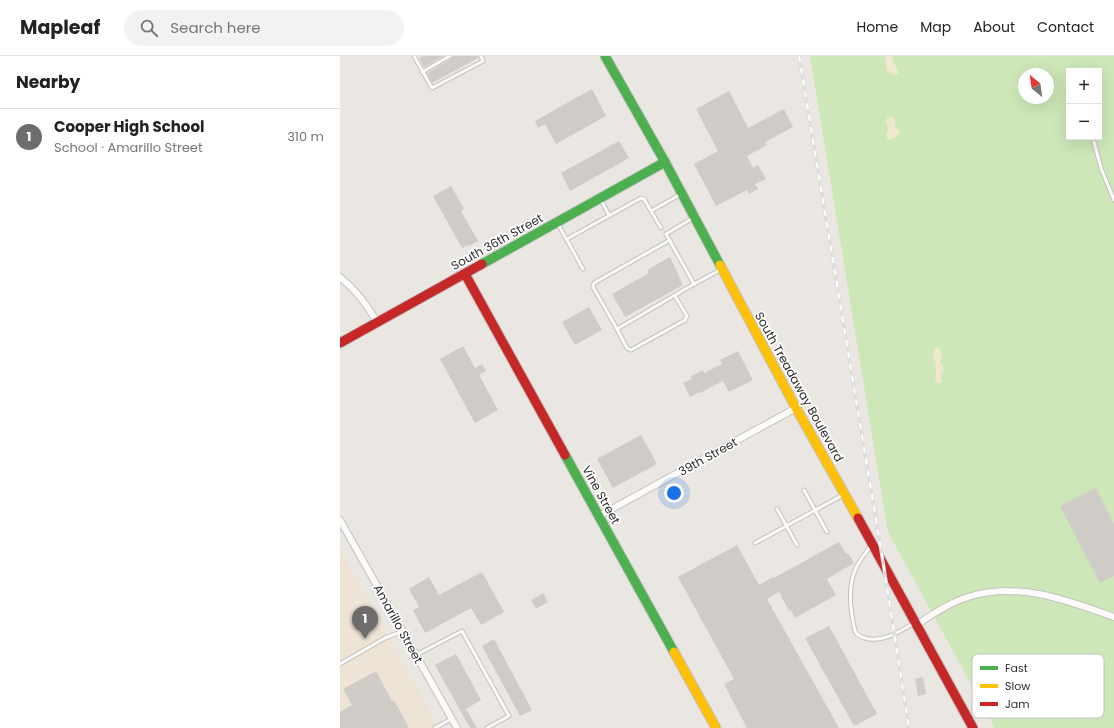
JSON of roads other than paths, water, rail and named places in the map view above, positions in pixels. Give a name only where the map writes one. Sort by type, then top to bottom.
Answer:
[{"type":"street","name":"South Treadaway Boulevard","points":[[605,56],[665,162],[796,408],[883,562],[973,728]]},
{"type":"street","name":"South 36th Street","points":[[340,343],[665,162]]},
{"type":"street","name":"Vine Street","points":[[465,274],[716,728]]},
{"type":"street","points":[[340,277],[353,287],[362,298],[377,322]]},
{"type":"street","name":"39th Street","points":[[599,516],[796,408]]},
{"type":"street","name":"Amarillo Street","points":[[340,520],[457,728]]},
{"type":"street","points":[[916,624],[946,606],[966,597],[985,592],[1012,590],[1042,594],[1114,617]]},
{"type":"lane","points":[[414,56],[432,88],[483,61],[481,56]]},
{"type":"lane","points":[[422,72],[450,56]]},
{"type":"lane","points":[[1094,142],[1101,168],[1114,200]]},
{"type":"lane","points":[[651,211],[682,194]]},
{"type":"lane","points":[[600,198],[609,216]]},
{"type":"lane","points":[[567,239],[641,198],[644,199],[661,228]]},
{"type":"lane","points":[[694,217],[666,234],[694,284]]},
{"type":"lane","points":[[557,222],[583,269]]},
{"type":"lane","points":[[670,240],[594,283],[593,287],[627,348],[631,350],[685,320],[687,316],[675,296]]},
{"type":"lane","points":[[617,329],[722,269]]},
{"type":"lane","points":[[804,490],[827,532]]},
{"type":"lane","points":[[755,543],[844,495]]},
{"type":"lane","points":[[777,509],[797,545]]},
{"type":"lane","points":[[872,544],[858,564],[851,587],[851,604],[856,634],[867,639],[881,639],[916,624]]},
{"type":"lane","points":[[340,664],[386,638],[403,631]]},
{"type":"lane","points":[[416,655],[462,631],[509,716],[486,728]]},
{"type":"lane","points":[[435,728],[451,719]]},
{"type":"railway","points":[[799,56],[909,728]]},
{"type":"place","name":"Cooper High School","points":[[365,639]]}]
